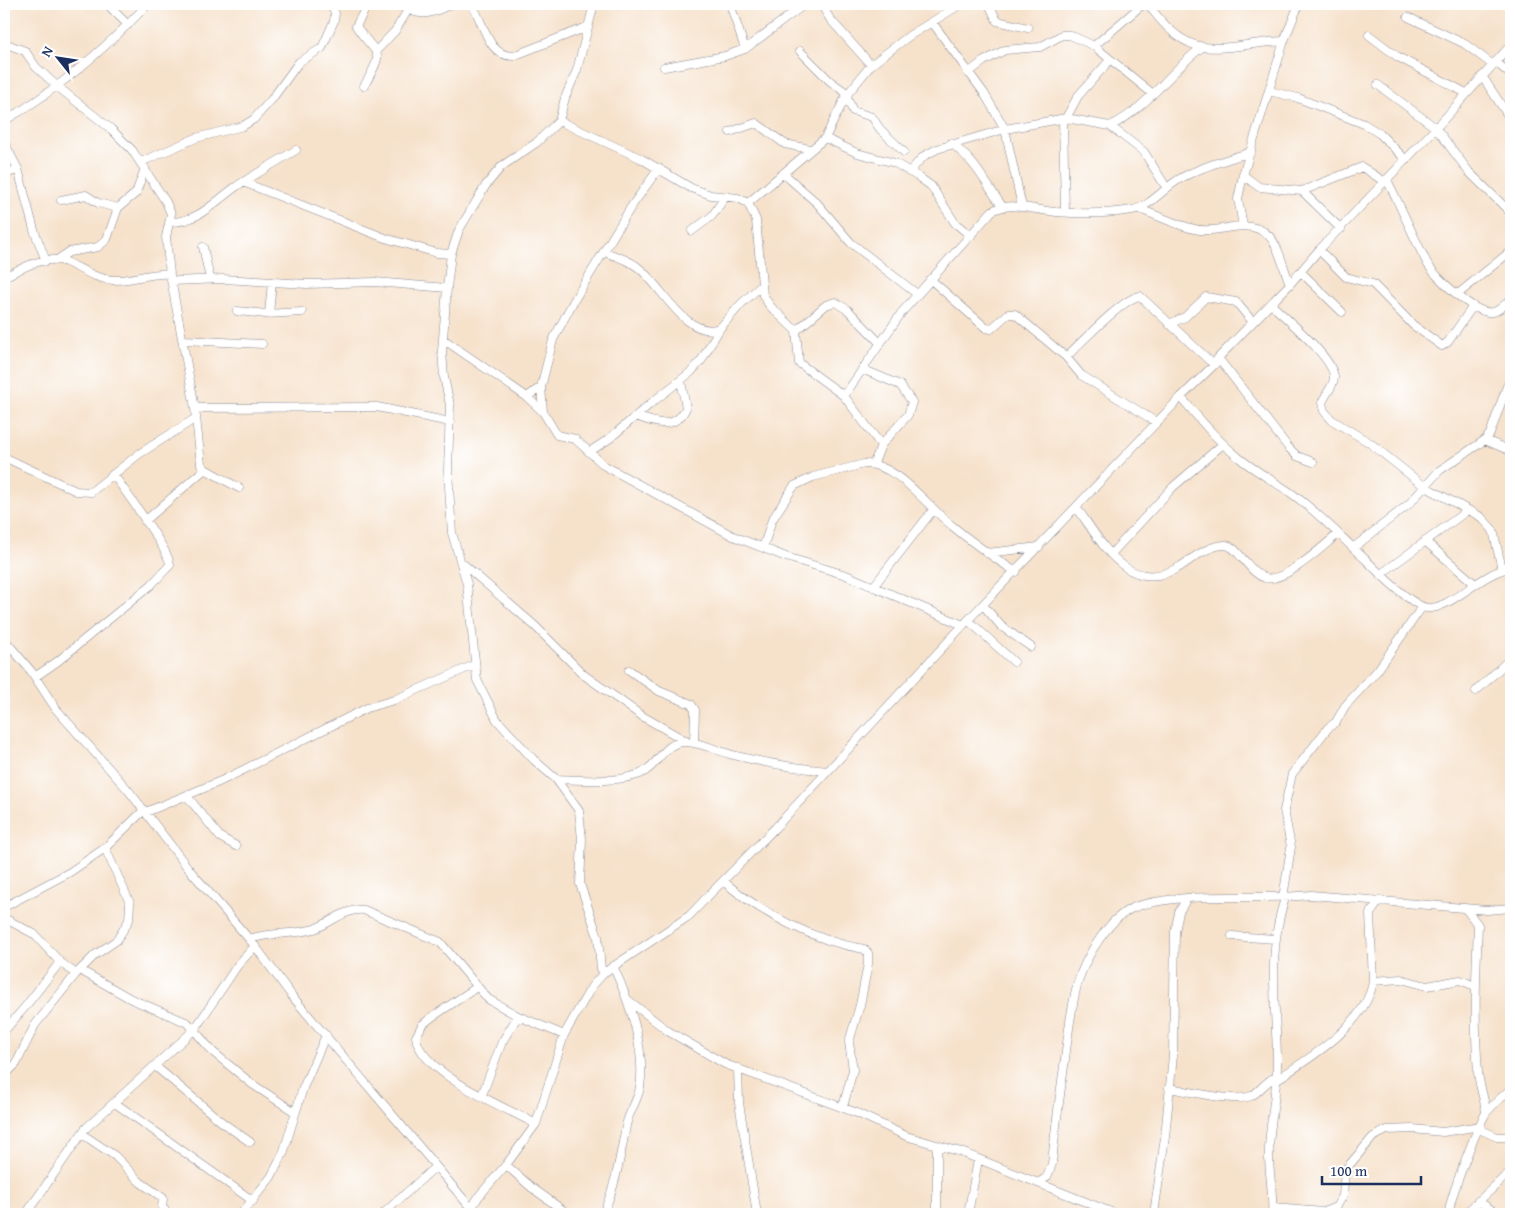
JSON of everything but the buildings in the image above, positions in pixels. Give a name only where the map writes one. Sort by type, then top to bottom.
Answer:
[{"type":"street","points":[[107,4],[128,25]]},
{"type":"street","points":[[4,121],[58,87],[128,25],[148,4]]},
{"type":"street","points":[[57,260],[69,252],[98,247],[103,244],[110,234],[118,208],[136,193],[143,165],[196,138],[243,126],[254,118],[272,99],[299,62],[322,48],[334,21],[335,13],[332,4]]},
{"type":"street","points":[[364,86],[378,60],[377,50],[356,26],[359,17],[368,4]]},
{"type":"street","points":[[397,4],[408,10],[426,14],[451,4]]},
{"type":"street","points":[[471,4],[492,44],[507,56],[514,56],[586,27]]},
{"type":"street","points":[[594,4],[586,27],[577,70],[565,98],[560,121],[536,143],[502,166],[486,185],[459,230],[451,254],[447,288],[444,377],[450,406],[448,471],[452,533],[462,563],[469,601],[476,680],[497,720],[534,760],[556,780],[579,811],[582,839],[580,884],[598,937],[601,969],[605,972]]},
{"type":"street","points":[[730,4],[745,48]]},
{"type":"street","points":[[664,67],[725,56],[745,48],[805,4]]},
{"type":"street","points":[[821,4],[830,19],[871,65]]},
{"type":"street","points":[[748,203],[824,138],[847,95],[871,65],[884,53],[961,4]]},
{"type":"street","points":[[989,4],[996,21],[1028,28]]},
{"type":"street","points":[[1094,46],[1143,4]]},
{"type":"street","points":[[1148,4],[1164,24],[1190,44],[1201,48],[1235,48],[1258,43],[1284,41]]},
{"type":"street","points":[[1243,226],[1238,198],[1242,175],[1251,152],[1284,41],[1299,4]]},
{"type":"street","points":[[377,50],[395,31],[408,10]]},
{"type":"street","points":[[1408,17],[1465,44],[1511,75]]},
{"type":"street","points":[[932,22],[995,110],[1005,129],[1022,207]]},
{"type":"street","points":[[968,73],[984,61],[1005,50],[1040,47],[1062,35],[1070,35],[1094,46],[1153,94]]},
{"type":"street","points":[[1369,35],[1398,57],[1466,94]]},
{"type":"street","points":[[4,43],[25,51],[36,67],[58,87],[111,128],[143,165],[166,202],[171,214],[171,222],[166,237],[171,278],[184,340],[195,408],[201,464],[205,469],[239,488]]},
{"type":"street","points":[[4,639],[35,677],[56,709],[145,811],[188,868],[255,946],[470,1212],[536,1124],[564,1035],[592,986],[613,966],[689,916],[828,772],[966,622],[1016,572],[1252,321],[1290,284],[1319,250],[1436,128],[1511,45]]},
{"type":"street","points":[[1110,126],[1140,108],[1185,60],[1201,48]]},
{"type":"street","points":[[800,51],[847,95],[854,111],[872,117],[880,129],[904,152]]},
{"type":"street","points":[[1065,212],[1064,118],[1078,96],[1110,60]]},
{"type":"street","points":[[1482,76],[1511,120]]},
{"type":"street","points":[[1378,85],[1436,128],[1469,172],[1511,213]]},
{"type":"street","points":[[1269,91],[1298,98],[1364,124],[1385,138],[1406,160]]},
{"type":"street","points":[[909,172],[924,156],[951,143],[1005,129],[1064,118],[1110,126],[1144,152],[1166,187]]},
{"type":"street","points":[[560,121],[659,168],[691,188],[711,195],[726,196],[748,203],[756,220],[763,295],[770,306],[796,331],[799,363],[844,396],[881,445]]},
{"type":"street","points":[[730,132],[756,123],[785,144],[810,149]]},
{"type":"street","points":[[824,138],[857,153],[895,163],[931,186],[955,223],[971,236]]},
{"type":"street","points":[[4,142],[18,169],[34,230],[46,261]]},
{"type":"street","points":[[951,143],[967,155],[980,170],[1002,206]]},
{"type":"street","points":[[171,222],[186,221],[199,215],[243,182],[296,150]]},
{"type":"street","points":[[1139,209],[1166,187],[1183,177],[1251,152]]},
{"type":"street","points":[[543,412],[541,387],[553,340],[589,273],[631,207],[659,168]]},
{"type":"street","points":[[1242,175],[1260,186],[1302,191],[1362,168],[1386,181],[1427,262],[1445,284],[1473,306],[1484,312],[1493,312],[1511,299]]},
{"type":"street","points":[[4,176],[18,169]]},
{"type":"street","points":[[784,174],[817,203],[838,229],[858,249],[917,294]]},
{"type":"street","points":[[243,182],[384,238],[437,253],[451,254]]},
{"type":"street","points":[[1302,191],[1341,229]]},
{"type":"street","points":[[61,200],[86,194],[98,203],[118,208]]},
{"type":"street","points":[[692,231],[712,216],[726,196]]},
{"type":"street","points":[[844,396],[879,342],[917,294],[992,211],[1002,206],[1093,214],[1139,209],[1194,229],[1211,230],[1243,226],[1258,227],[1272,239],[1277,247],[1290,284]]},
{"type":"street","points":[[203,247],[210,279]]},
{"type":"street","points":[[1319,250],[1346,277],[1373,284],[1413,324],[1442,346],[1448,342],[1473,306]]},
{"type":"street","points":[[1458,294],[1511,251]]},
{"type":"street","points":[[604,252],[624,259],[639,268],[692,325],[704,331],[720,328]]},
{"type":"street","points":[[4,277],[32,264],[57,260],[108,279],[160,273],[171,278],[307,284],[375,282],[447,288]]},
{"type":"street","points":[[1301,272],[1342,312]]},
{"type":"street","points":[[930,279],[986,328],[991,329],[1012,313],[1066,357],[1081,374],[1094,384],[1156,422]]},
{"type":"street","points":[[270,314],[272,282]]},
{"type":"street","points":[[589,452],[609,439],[682,381],[701,361],[720,328],[741,304],[762,285]]},
{"type":"street","points":[[1066,357],[1109,316],[1137,296],[1146,299],[1169,324],[1216,361],[1297,456],[1313,462]]},
{"type":"street","points":[[1169,324],[1185,317],[1206,296],[1236,302],[1252,321]]},
{"type":"street","points":[[796,331],[826,305],[835,302],[848,310],[879,342]]},
{"type":"street","points":[[1271,304],[1311,344],[1332,369],[1333,383],[1322,403],[1328,416],[1381,451],[1424,486],[1482,517],[1493,530],[1502,569]]},
{"type":"street","points":[[237,311],[270,314],[302,312]]},
{"type":"street","points":[[444,339],[526,397],[543,412],[554,433],[575,439],[605,466],[733,536],[763,548],[830,569],[966,622],[1014,662]]},
{"type":"street","points":[[184,340],[262,344]]},
{"type":"street","points":[[862,369],[900,385],[912,402],[912,408],[905,419],[881,445],[874,463]]},
{"type":"street","points":[[1353,548],[1409,504],[1424,486],[1446,466],[1485,440],[1490,434],[1507,386],[1511,380]]},
{"type":"street","points":[[636,416],[653,423],[666,425],[675,421],[686,408],[682,381]]},
{"type":"street","points":[[526,397],[541,387]]},
{"type":"street","points":[[1181,397],[1208,430],[1223,444],[1269,480],[1290,493],[1381,574],[1422,607],[1431,609],[1450,601],[1502,569],[1511,568]]},
{"type":"street","points":[[195,408],[377,407],[450,422]]},
{"type":"street","points":[[4,457],[84,494],[91,492],[147,449],[196,418]]},
{"type":"street","points":[[1485,440],[1511,451]]},
{"type":"street","points":[[1111,554],[1173,487],[1223,444]]},
{"type":"street","points":[[763,548],[772,520],[789,492],[800,482],[864,464],[874,463],[905,482],[933,510],[987,553],[1016,572]]},
{"type":"street","points":[[145,521],[205,469]]},
{"type":"street","points":[[35,677],[58,661],[151,585],[168,568],[170,559],[113,474]]},
{"type":"street","points":[[1076,508],[1119,564],[1135,575],[1154,575],[1178,568],[1214,547],[1229,545],[1257,574],[1271,578],[1289,572],[1338,534]]},
{"type":"street","points":[[873,587],[933,510]]},
{"type":"street","points":[[1381,574],[1468,510]]},
{"type":"street","points":[[1425,542],[1475,584]]},
{"type":"street","points":[[987,553],[1039,547]]},
{"type":"street","points":[[462,563],[535,626],[584,675],[642,716],[690,742],[734,755],[788,767],[828,772]]},
{"type":"street","points":[[983,605],[1001,626],[1031,647]]},
{"type":"street","points":[[1422,607],[1377,671],[1345,706],[1336,722],[1328,728],[1292,774],[1284,810],[1291,846],[1284,898],[1277,921],[1273,963],[1273,1016],[1277,1058],[1268,1155],[1273,1211],[1324,1212],[1336,1207],[1343,1196],[1345,1170],[1373,1137],[1387,1130],[1412,1129],[1443,1132],[1479,1127],[1498,1137],[1511,1137]]},
{"type":"street","points":[[1476,691],[1511,658]]},
{"type":"street","points":[[4,907],[70,872],[105,848],[145,811],[187,796],[309,739],[367,708],[394,700],[474,665]]},
{"type":"street","points":[[629,670],[659,691],[691,704],[695,710],[690,742]]},
{"type":"street","points":[[556,780],[587,780],[640,774],[652,768],[670,747],[690,742]]},
{"type":"street","points":[[187,796],[220,837],[236,846]]},
{"type":"street","points":[[4,1076],[16,1064],[35,1025],[78,972],[95,955],[117,940],[129,920],[130,903],[105,848]]},
{"type":"street","points":[[723,881],[764,911],[817,934],[864,948],[868,953],[862,997],[849,1042],[853,1070],[843,1107]]},
{"type":"street","points":[[1038,1183],[1047,1177],[1052,1164],[1072,1011],[1078,984],[1091,952],[1103,934],[1130,910],[1139,905],[1156,902],[1246,897],[1284,898],[1311,895],[1487,910],[1511,908]]},
{"type":"street","points":[[1154,1214],[1165,1136],[1172,1055],[1175,932],[1179,912],[1186,900]]},
{"type":"street","points":[[1169,1088],[1236,1098],[1249,1097],[1268,1080],[1276,1078],[1312,1058],[1332,1041],[1363,1008],[1372,990],[1370,914],[1380,900]]},
{"type":"street","points":[[1465,908],[1478,925]]},
{"type":"street","points":[[249,939],[268,934],[313,929],[351,910],[364,910],[440,942],[488,1000],[518,1016],[564,1035]]},
{"type":"street","points":[[1486,1113],[1478,1074],[1475,986],[1478,925],[1487,910]]},
{"type":"street","points":[[4,918],[34,934],[60,962],[131,998],[181,1020],[195,1029],[212,1052],[252,1084],[295,1112]]},
{"type":"street","points":[[1232,936],[1275,939]]},
{"type":"street","points":[[26,1214],[82,1134],[195,1029],[237,966],[255,946]]},
{"type":"street","points":[[4,1031],[60,962]]},
{"type":"street","points":[[603,1214],[617,1174],[626,1123],[640,1089],[639,1052],[628,1000],[613,966]]},
{"type":"street","points":[[1373,981],[1401,980],[1427,986],[1460,980],[1475,986]]},
{"type":"street","points":[[477,987],[422,1025],[416,1037],[424,1056],[436,1068],[536,1124]]},
{"type":"street","points":[[628,1000],[676,1036],[738,1068],[843,1107],[906,1136],[978,1160],[1116,1214]]},
{"type":"street","points":[[482,1095],[502,1042],[518,1016]]},
{"type":"street","points":[[241,1214],[271,1177],[282,1154],[313,1062],[326,1035]]},
{"type":"street","points":[[155,1066],[223,1123],[250,1142]]},
{"type":"street","points":[[738,1068],[740,1111],[757,1214]]},
{"type":"street","points":[[1448,1214],[1479,1127],[1486,1113],[1511,1089]]},
{"type":"street","points":[[115,1103],[253,1201]]},
{"type":"street","points":[[82,1134],[115,1156],[140,1182],[163,1198],[162,1207],[168,1214]]},
{"type":"street","points":[[936,1214],[937,1145]]},
{"type":"street","points":[[968,1214],[978,1160]]},
{"type":"street","points":[[506,1165],[566,1214]]},
{"type":"street","points":[[383,1214],[435,1167]]},
{"type":"street","points":[[1465,1214],[1511,1171]]},
{"type":"street","points":[[1478,1201],[1498,1214]]}]
